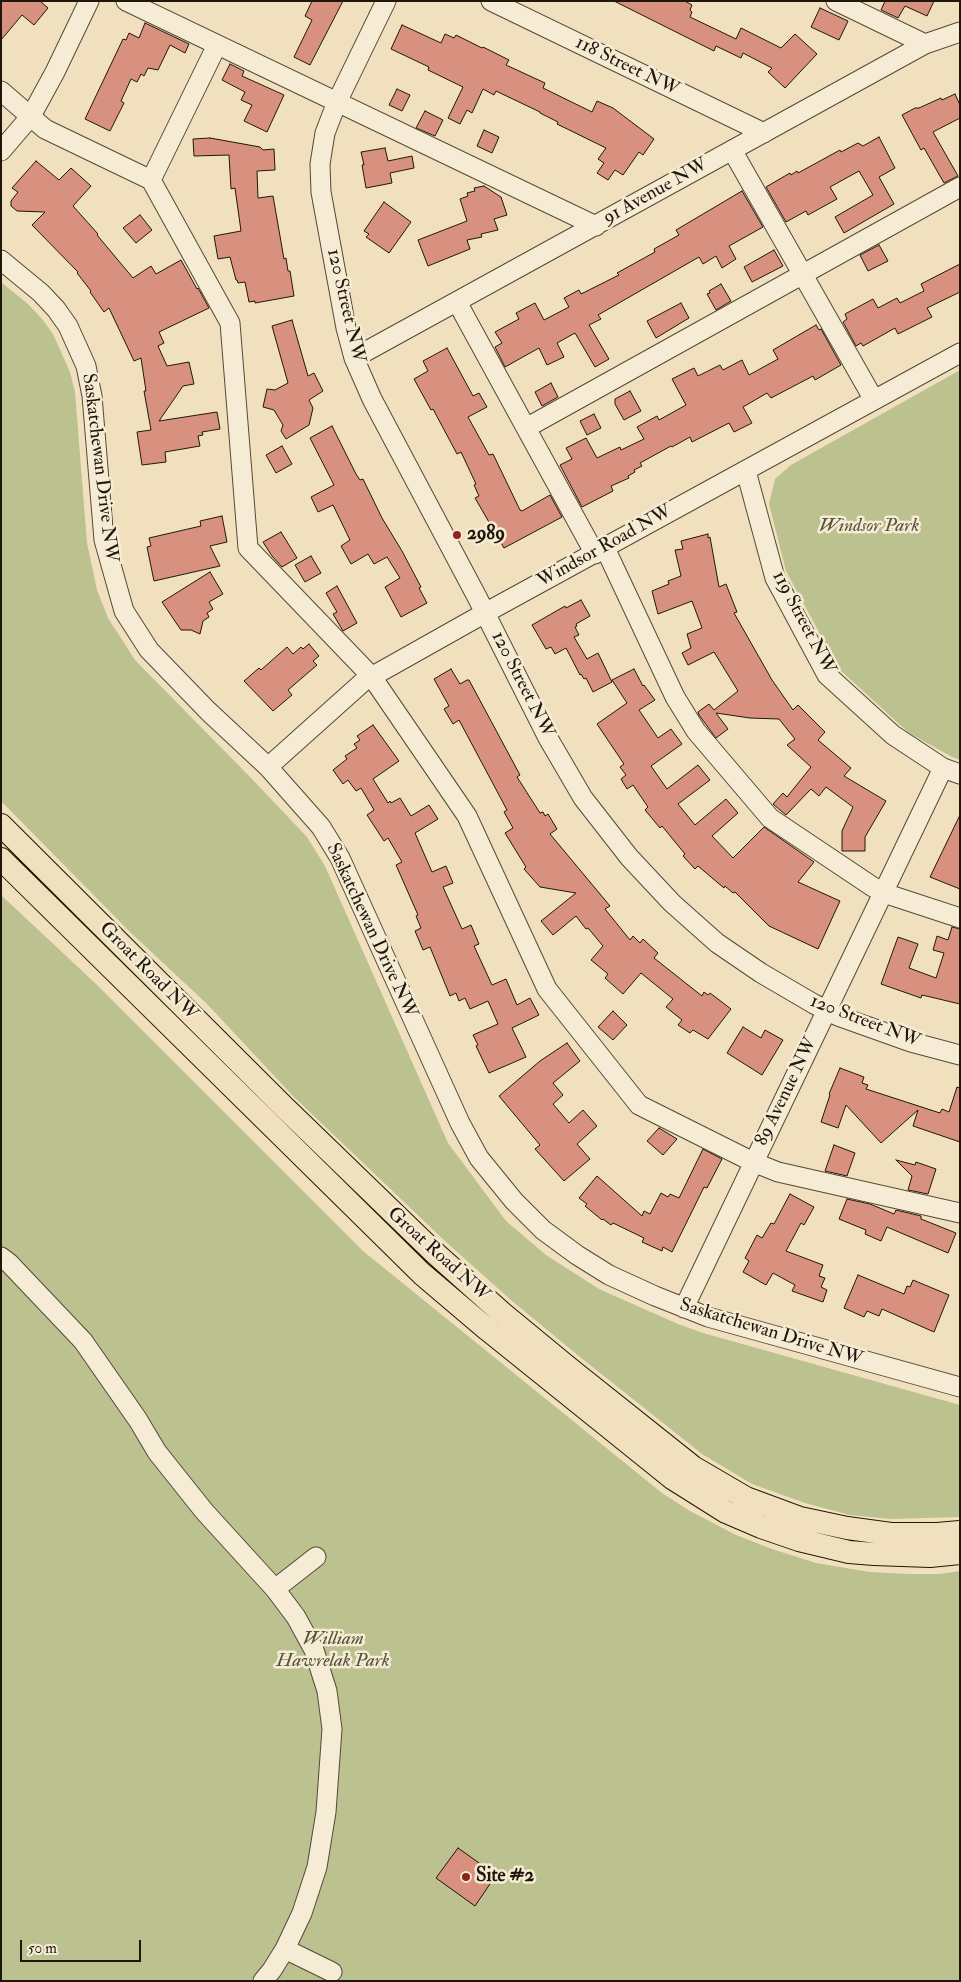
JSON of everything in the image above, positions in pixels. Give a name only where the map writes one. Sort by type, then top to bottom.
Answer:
[{"type":"main road","name":"Groat Road NW","points":[[1,825],[284,1107],[429,1248],[510,1319],[693,1467],[746,1498],[800,1518],[847,1528],[891,1534],[960,1532]]},
{"type":"main road","name":"Groat Road NW","points":[[1,859],[422,1274],[488,1330],[672,1478],[726,1512],[799,1540],[848,1552],[930,1556],[960,1553]]},
{"type":"main road","points":[[1,877],[39,898]]},
{"type":"street","points":[[1,151],[31,116],[55,72],[89,1]]},
{"type":"street","points":[[126,1],[596,226]]},
{"type":"street","name":"120 Street NW","points":[[386,1],[324,133],[320,164],[321,192],[346,328],[354,358],[372,399],[485,612],[548,738],[583,798],[628,857],[672,903],[717,943],[761,973],[827,1010],[911,1042],[960,1055]]},
{"type":"street","name":"118 Street NW","points":[[491,1],[764,133]]},
{"type":"street","points":[[836,1],[925,44]]},
{"type":"street","name":"91 Avenue NW","points":[[354,358],[925,44],[960,32]]},
{"type":"street","points":[[152,180],[217,45]]},
{"type":"street","points":[[1,92],[45,129],[152,180],[230,323],[248,548],[372,676],[467,816],[546,989],[639,1105],[753,1162],[778,1172],[960,1213]]},
{"type":"street","points":[[732,150],[874,400]]},
{"type":"street","points":[[526,428],[960,187]]},
{"type":"street","name":"Saskatchewan Drive NW","points":[[1,260],[41,293],[56,309],[68,326],[86,366],[92,396],[104,540],[124,611],[148,650],[268,768],[321,827],[340,858],[460,1123],[479,1158],[514,1201],[543,1230],[577,1255],[609,1275],[684,1308],[708,1317],[960,1387]]},
{"type":"street","points":[[457,302],[526,428],[600,551],[675,698],[696,731],[770,818],[873,887],[960,918]]},
{"type":"street","name":"Windsor Road NW","points":[[268,768],[364,681],[372,676],[485,612],[960,353]]},
{"type":"street","name":"119 Street NW","points":[[746,470],[775,578],[827,675],[893,735],[951,771]]},
{"type":"street","name":"89 Avenue NW","points":[[684,1308],[882,891],[951,771]]},
{"type":"street","points":[[1,1257],[9,1262],[83,1340],[138,1420],[157,1452],[204,1511],[275,1589],[296,1617],[314,1650],[327,1691],[332,1730],[326,1812],[317,1867],[302,1913],[285,1949],[263,1981]]},
{"type":"street","points":[[275,1589],[316,1557]]},
{"type":"street","points":[[285,1949],[332,1972]]},
{"type":"green space","points":[[1,282],[28,304],[43,320],[53,334],[70,372],[75,392],[87,543],[97,590],[108,618],[135,660],[307,837],[325,866],[448,1143],[506,1221],[546,1255],[599,1289],[678,1324],[703,1333],[960,1405],[960,1517],[891,1519],[850,1515],[805,1503],[752,1484],[702,1454],[512,1301],[446,1242],[294,1097],[207,1004],[130,932],[1,801]]},
{"type":"green space","name":"Windsor Park","points":[[960,370],[960,760],[909,733],[839,669],[786,571],[769,504],[775,479],[791,465]]},
{"type":"green space","name":"William Hawrelak Park","points":[[1,895],[95,983],[363,1251],[662,1493],[690,1511],[736,1535],[816,1563],[870,1572],[940,1574],[960,1571],[960,1981],[1,1981]]},
{"type":"building","points":[[1,1],[40,1],[48,8],[34,25],[22,15],[1,40]]},
{"type":"building","points":[[312,1],[343,1],[310,65],[294,57],[312,20],[305,16]]},
{"type":"building","points":[[614,1],[685,1],[692,5],[690,17],[736,39],[741,28],[781,48],[795,34],[817,54],[785,88],[768,72],[772,68],[743,53],[741,58],[716,46],[714,51]]},
{"type":"building","points":[[885,1],[934,1],[927,16],[905,6],[898,18],[881,10]]},
{"type":"building","points":[[820,8],[848,21],[839,40],[811,27]]},
{"type":"building","points":[[145,23],[189,44],[185,53],[170,45],[158,70],[148,68],[144,76],[141,74],[137,82],[131,79],[121,101],[124,103],[110,131],[85,119],[123,39],[126,40],[129,33],[139,38]]},
{"type":"building","points":[[402,25],[441,43],[445,34],[454,38],[456,35],[483,47],[509,60],[506,65],[545,83],[543,88],[592,112],[597,101],[613,108],[654,139],[643,155],[639,152],[623,175],[615,170],[608,180],[597,173],[604,163],[598,159],[606,148],[557,124],[558,122],[540,112],[496,91],[494,95],[483,89],[472,113],[467,110],[460,124],[448,118],[463,87],[428,70],[429,67],[391,49]]},
{"type":"building","points":[[230,64],[244,71],[242,76],[284,95],[267,132],[244,121],[252,105],[241,100],[245,92],[222,80]]},
{"type":"building","points":[[397,89],[410,95],[402,111],[389,105]]},
{"type":"building","points":[[955,94],[960,105],[960,118],[933,132],[958,176],[944,183],[924,148],[921,150],[902,115],[915,108]]},
{"type":"building","points":[[425,111],[443,120],[435,136],[416,128]]},
{"type":"building","points":[[484,130],[499,137],[492,153],[477,146]]},
{"type":"building","points":[[879,137],[895,168],[879,177],[894,204],[844,233],[835,217],[873,195],[859,171],[830,187],[837,199],[808,215],[806,211],[786,222],[766,187],[790,173],[791,175],[797,171],[798,173],[840,150],[841,152],[858,143],[863,146]]},
{"type":"building","points":[[210,138],[260,147],[263,150],[274,149],[275,170],[257,171],[258,198],[273,196],[284,259],[286,258],[288,271],[290,271],[294,296],[255,303],[255,301],[249,302],[245,282],[238,283],[236,280],[230,257],[218,259],[214,236],[241,231],[235,188],[231,189],[229,155],[194,156],[193,139]]},
{"type":"building","points":[[385,148],[388,161],[412,156],[414,168],[390,173],[392,183],[366,188],[361,152]]},
{"type":"building","points":[[36,161],[59,180],[71,168],[91,186],[73,206],[133,278],[151,266],[156,274],[181,260],[198,288],[209,308],[159,332],[164,343],[158,346],[167,366],[189,362],[194,384],[183,386],[159,421],[217,412],[220,429],[202,432],[203,435],[198,436],[200,446],[165,452],[166,462],[142,465],[137,432],[151,430],[144,391],[146,391],[141,358],[134,361],[109,308],[104,312],[78,272],[32,225],[45,212],[17,211],[11,206],[11,201],[18,192],[12,188]]},
{"type":"building","points":[[484,186],[501,197],[507,215],[494,219],[498,230],[481,234],[482,237],[467,240],[470,249],[428,266],[418,240],[467,221],[460,199],[468,196],[467,193],[475,191],[474,188]]},
{"type":"building","points":[[742,191],[763,227],[729,246],[736,259],[722,268],[716,256],[703,264],[699,257],[598,315],[601,319],[589,325],[609,359],[595,367],[575,333],[557,343],[564,357],[547,365],[539,348],[505,367],[495,347],[502,343],[495,332],[519,319],[516,313],[535,303],[544,320],[569,307],[564,298],[579,290],[581,294],[619,275],[617,273],[655,252],[654,249],[679,235],[676,230]]},
{"type":"building","points":[[384,202],[411,222],[389,253],[366,237],[369,234],[364,231]]},
{"type":"building","points":[[140,215],[152,230],[136,243],[123,228]]},
{"type":"building","points":[[879,245],[888,261],[868,271],[860,255]]},
{"type":"building","points":[[774,250],[783,266],[752,282],[744,267]]},
{"type":"building","points":[[960,264],[960,292],[927,308],[932,317],[898,334],[895,328],[863,346],[861,343],[856,346],[843,322],[847,319],[845,314],[873,299],[878,308],[897,298],[900,303],[924,291],[921,284]]},
{"type":"building","points":[[721,284],[731,301],[716,310],[707,294]]},
{"type":"building","points":[[681,303],[689,318],[656,338],[647,321]]},
{"type":"building","points":[[292,320],[308,376],[314,373],[323,391],[309,400],[313,408],[309,425],[286,439],[281,431],[283,425],[274,410],[263,407],[267,389],[275,390],[288,383],[272,326]]},
{"type":"building","points":[[816,325],[819,330],[821,329],[841,365],[815,380],[813,376],[771,398],[767,393],[743,407],[752,423],[734,432],[729,423],[692,442],[690,437],[671,446],[640,463],[642,466],[634,470],[635,472],[628,476],[629,478],[611,486],[613,491],[582,507],[560,465],[572,459],[566,448],[586,438],[597,458],[620,447],[621,450],[644,439],[637,427],[657,416],[659,420],[686,405],[672,379],[694,368],[698,376],[720,365],[723,370],[742,360],[749,375],[778,359],[773,350]]},
{"type":"building","points":[[447,348],[473,396],[479,393],[487,407],[468,417],[489,455],[493,454],[520,510],[522,511],[550,495],[562,517],[504,548],[475,498],[479,496],[474,485],[476,484],[461,452],[457,454],[433,409],[431,410],[414,379],[428,371],[423,361]]},
{"type":"building","points":[[551,383],[558,397],[542,406],[535,392]]},
{"type":"building","points":[[630,391],[641,411],[624,420],[615,404],[615,399]]},
{"type":"building","points":[[594,414],[601,428],[587,435],[580,421]]},
{"type":"building","points":[[332,426],[356,474],[360,480],[363,479],[382,518],[402,551],[421,587],[419,588],[427,603],[401,617],[385,587],[400,578],[387,557],[374,564],[368,554],[351,564],[341,546],[350,540],[333,505],[318,512],[311,497],[334,485],[310,438]]},
{"type":"building","points":[[282,446],[292,464],[276,473],[266,455]]},
{"type":"building","points":[[222,516],[227,542],[210,546],[220,566],[154,581],[147,547],[151,546],[149,538],[201,526],[200,521]]},
{"type":"building","points":[[281,532],[297,558],[282,567],[263,542]]},
{"type":"building","points":[[708,534],[719,587],[726,584],[737,612],[734,613],[772,680],[793,710],[798,705],[825,732],[818,740],[851,768],[844,776],[886,801],[865,837],[865,851],[842,851],[842,831],[853,807],[826,787],[819,796],[811,789],[786,815],[773,804],[783,793],[787,797],[811,767],[787,745],[795,739],[779,719],[750,718],[716,713],[728,729],[716,738],[699,715],[698,712],[709,704],[714,710],[738,691],[714,652],[688,665],[682,653],[691,648],[687,634],[702,628],[692,601],[658,614],[652,591],[669,584],[668,581],[681,576],[675,550],[683,549],[681,541]]},
{"type":"building","points":[[311,556],[321,573],[305,582],[295,565]]},
{"type":"building","points":[[210,572],[223,594],[209,602],[213,609],[207,613],[209,617],[203,621],[200,634],[191,630],[181,630],[162,602]]},
{"type":"building","points":[[337,586],[357,623],[343,631],[333,614],[337,612],[326,593]]},
{"type":"building","points":[[581,600],[590,616],[576,624],[577,626],[575,627],[579,635],[574,637],[587,659],[598,653],[612,682],[593,692],[586,678],[584,679],[580,675],[566,648],[555,654],[551,647],[546,649],[532,625],[565,606],[566,608]]},
{"type":"building","points":[[309,644],[319,656],[313,661],[317,665],[288,690],[292,695],[273,711],[244,681],[259,668],[261,670],[287,647],[293,654],[301,647],[303,649]]},
{"type":"building","points":[[451,669],[460,684],[469,680],[520,775],[517,777],[540,813],[543,812],[545,816],[548,814],[557,829],[550,834],[610,906],[605,909],[630,940],[633,936],[640,943],[643,939],[658,953],[654,958],[702,996],[704,992],[708,995],[710,993],[731,1009],[708,1039],[693,1030],[690,1033],[678,1025],[682,1020],[666,1007],[673,999],[641,973],[623,994],[605,978],[608,974],[591,960],[603,946],[576,916],[553,935],[541,921],[576,893],[540,887],[524,869],[526,867],[505,833],[513,828],[504,812],[507,810],[459,720],[453,724],[444,709],[449,706],[434,679]]},
{"type":"building","points":[[634,669],[643,686],[655,700],[639,710],[658,738],[671,729],[682,744],[651,766],[667,789],[698,765],[710,780],[678,804],[695,825],[726,799],[738,813],[712,836],[733,858],[764,827],[814,862],[798,882],[840,901],[818,949],[769,926],[735,892],[733,893],[725,886],[724,888],[698,866],[695,869],[683,856],[685,854],[662,826],[660,828],[645,810],[648,807],[633,785],[627,789],[621,779],[626,775],[620,767],[624,764],[597,724],[627,703],[612,680]]},
{"type":"building","points":[[373,725],[399,761],[373,779],[388,803],[400,798],[411,816],[429,805],[438,819],[415,833],[432,872],[446,866],[453,883],[443,887],[462,929],[471,925],[479,944],[474,946],[492,985],[506,979],[517,1005],[530,998],[539,1015],[512,1028],[526,1057],[489,1073],[476,1046],[478,1045],[473,1035],[498,1024],[488,1001],[470,1009],[465,998],[459,1001],[456,993],[450,996],[430,947],[423,950],[415,931],[421,928],[416,916],[418,915],[396,865],[402,862],[388,838],[384,841],[367,815],[374,810],[361,788],[356,791],[348,780],[343,784],[333,770],[347,759],[345,756],[357,748],[354,744],[360,740],[357,736]]},
{"type":"building","points":[[960,815],[960,889],[930,877]]},
{"type":"building","points":[[952,927],[960,929],[960,1004],[922,995],[921,998],[881,984],[898,937],[918,944],[909,968],[936,978],[944,953],[933,950],[937,936],[948,940]]},
{"type":"building","points":[[613,1011],[627,1025],[613,1040],[598,1027]]},
{"type":"building","points":[[743,1027],[761,1038],[765,1030],[783,1040],[762,1075],[727,1053]]},
{"type":"building","points":[[567,1043],[580,1061],[553,1083],[563,1095],[553,1104],[569,1123],[583,1110],[597,1126],[577,1144],[590,1159],[564,1181],[535,1149],[540,1145],[499,1096],[540,1061]]},
{"type":"building","points":[[840,1068],[864,1077],[862,1083],[868,1085],[866,1089],[940,1113],[942,1109],[949,1112],[957,1087],[960,1088],[960,1142],[913,1126],[918,1110],[881,1143],[846,1105],[838,1128],[821,1122],[829,1094]]},
{"type":"building","points":[[659,1128],[677,1139],[663,1155],[647,1141]]},
{"type":"building","points":[[834,1145],[855,1153],[847,1176],[825,1171]]},
{"type":"building","points":[[703,1149],[722,1159],[707,1188],[704,1187],[672,1252],[663,1247],[662,1251],[642,1242],[644,1238],[613,1223],[611,1225],[602,1220],[585,1206],[587,1204],[579,1198],[597,1176],[642,1216],[644,1211],[650,1214],[661,1193],[668,1197],[670,1194],[679,1198]]},
{"type":"building","points":[[896,1160],[915,1165],[916,1162],[936,1169],[928,1194],[908,1190],[912,1176]]},
{"type":"building","points":[[790,1194],[814,1207],[804,1225],[801,1223],[786,1251],[823,1265],[819,1276],[825,1278],[821,1287],[827,1290],[823,1302],[792,1291],[795,1285],[773,1273],[766,1285],[743,1272],[749,1261],[745,1258],[757,1235],[762,1238],[771,1223],[774,1224]]},
{"type":"building","points":[[847,1199],[870,1204],[894,1214],[896,1210],[921,1216],[921,1219],[956,1233],[948,1253],[887,1227],[881,1241],[865,1234],[866,1230],[839,1219]]},
{"type":"building","points":[[858,1275],[904,1294],[907,1286],[910,1287],[913,1280],[949,1295],[934,1332],[882,1309],[879,1316],[867,1311],[864,1317],[844,1308]]},
{"type":"building","name":"Site #2","points":[[458,1848],[496,1875],[475,1906],[436,1878]]},
{"type":"place","name":"2989","points":[[457,535]]},
{"type":"place","name":"Site #2","points":[[466,1877]]}]
